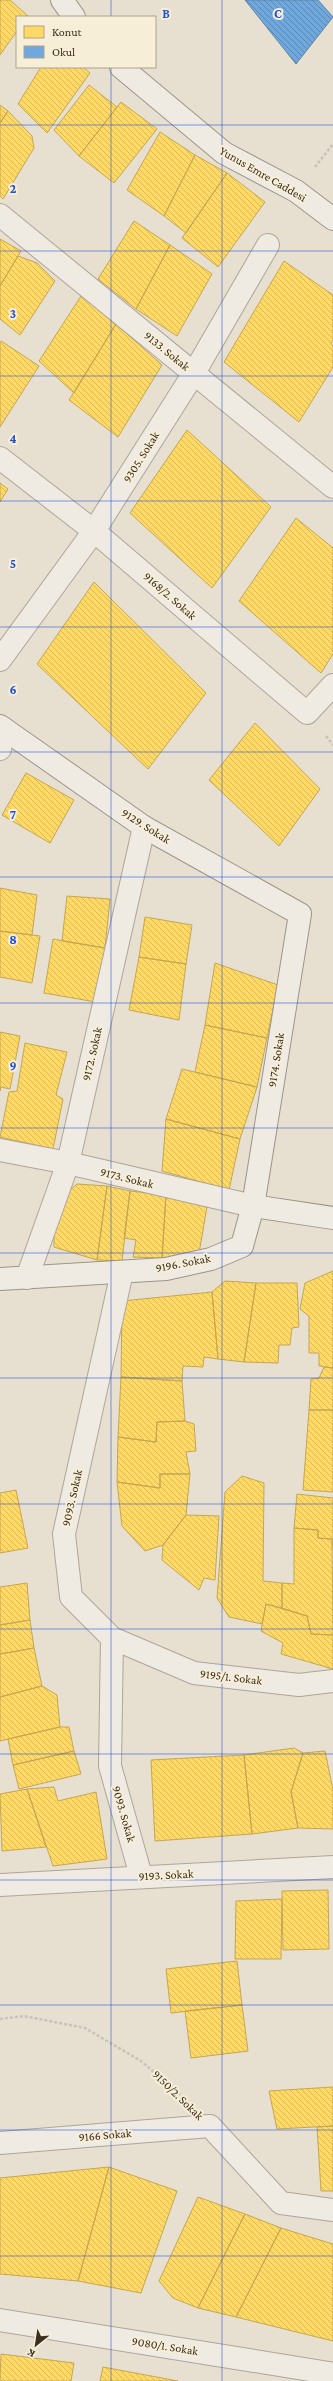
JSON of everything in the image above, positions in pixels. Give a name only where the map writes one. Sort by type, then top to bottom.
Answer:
[{"type":"street","points":[[62,0],[73,16]]},
{"type":"street","name":"Yunus Emre Caddesi","points":[[122,68],[224,153],[296,191],[333,219]]},
{"type":"street","name":"9133. Sokak","points":[[0,215],[333,487]]},
{"type":"street","name":"9305. Sokak","points":[[0,660],[94,531],[194,373],[268,245]]},
{"type":"street","name":"9168/2. Sokak","points":[[0,458],[94,531],[308,714],[333,685]]},
{"type":"street","name":"9129. Sokak","points":[[1,735],[144,827],[300,914]]},
{"type":"street","name":"9172. Sokak","points":[[27,1278],[68,1163],[144,827]]},
{"type":"street","name":"9174. Sokak","points":[[253,1206],[300,914]]},
{"type":"street","name":"9173. Sokak","points":[[0,1150],[68,1163],[253,1206]]},
{"type":"street","points":[[253,1206],[333,1218]]},
{"type":"street","name":"9196. Sokak","points":[[0,1279],[166,1269],[211,1259],[242,1246],[253,1206]]},
{"type":"street","name":"9093. Sokak","points":[[122,1272],[64,1534],[71,1597],[112,1638],[110,1766],[141,1876]]},
{"type":"street","name":"9195/1. Sokak","points":[[112,1638],[194,1673],[299,1685],[333,1681]]},
{"type":"street","name":"9193. Sokak","points":[[0,1885],[141,1876],[333,1867]]},
{"type":"street","name":"9166 Sokak","points":[[0,2143],[210,2126]]},
{"type":"street","name":"9150/2. Sokak","points":[[210,2126],[281,2203],[333,2210]]},
{"type":"street","name":"9080/1. Sokak","points":[[0,2320],[330,2373]]},
{"type":"path","name":"9150/2. Sokak","points":[[0,2019],[24,2016],[85,2028],[141,2061],[178,2092],[210,2126]]},
{"type":"building: Konut","points":[[0,0],[10,0],[28,16],[16,16],[16,32],[0,55]]},
{"type":"building: Konut","points":[[40,68],[84,68],[90,73],[47,133],[18,104]]},
{"type":"building: Konut","points":[[89,85],[117,107],[79,156],[54,130]]},
{"type":"building: Konut","points":[[121,102],[157,129],[114,183],[79,156]]},
{"type":"building: Konut","points":[[0,105],[8,111],[0,123]]},
{"type":"building: Konut","points":[[8,111],[32,136],[34,148],[3,199],[0,196],[0,123]]},
{"type":"building: Konut","points":[[160,132],[195,155],[164,216],[127,190]]},
{"type":"building: Konut","points":[[195,155],[227,173],[186,233],[164,216]]},
{"type":"building: Konut","points":[[227,173],[265,202],[218,267],[182,238]]},
{"type":"building: Konut","points":[[134,221],[170,245],[136,309],[98,279]]},
{"type":"building: Konut","points":[[0,239],[21,251],[0,286]]},
{"type":"building: Konut","points":[[170,245],[212,274],[177,336],[136,309]]},
{"type":"building: Konut","points":[[18,256],[37,263],[55,281],[20,335],[0,319],[0,286]]},
{"type":"building: Konut","points":[[284,261],[333,295],[333,340],[331,344],[333,346],[333,367],[299,422],[224,362]]},
{"type":"building: Konut","points":[[81,296],[116,324],[74,393],[39,361]]},
{"type":"building: Konut","points":[[116,324],[162,365],[118,437],[69,400]]},
{"type":"building: Konut","points":[[1,341],[39,366],[0,427],[0,343]]},
{"type":"building: Konut","points":[[187,430],[271,507],[212,588],[130,513]]},
{"type":"building: Konut","points":[[0,483],[8,489],[0,502]]},
{"type":"building: Konut","points":[[296,518],[333,548],[333,654],[321,673],[239,601]]},
{"type":"building: Konut","points":[[94,582],[206,693],[148,769],[37,664]]},
{"type":"building: Konut","points":[[255,723],[320,789],[279,846],[209,780]]},
{"type":"building: Konut","points":[[26,773],[74,800],[50,843],[2,815]]},
{"type":"building: Konut","points":[[0,888],[37,895],[32,935],[0,931]]},
{"type":"building: Konut","points":[[67,896],[110,899],[105,948],[62,941]]},
{"type":"building: Konut","points":[[145,917],[192,925],[186,964],[139,957]]},
{"type":"building: Konut","points":[[0,931],[40,936],[32,983],[0,977]]},
{"type":"building: Konut","points":[[53,939],[105,948],[96,1002],[44,993]]},
{"type":"building: Konut","points":[[139,957],[186,964],[179,1020],[129,1010]]},
{"type":"building: Konut","points":[[215,963],[278,985],[267,1038],[205,1025]]},
{"type":"building: Konut","points":[[205,1025],[267,1038],[257,1087],[195,1072]]},
{"type":"building: Konut","points":[[0,1032],[20,1036],[10,1089],[1,1087],[0,1091]]},
{"type":"building: Konut","points":[[25,1043],[67,1052],[56,1095],[63,1099],[53,1149],[0,1137],[9,1092],[17,1091]]},
{"type":"building: Konut","points":[[182,1069],[257,1087],[240,1139],[166,1119]]},
{"type":"building: Konut","points":[[166,1119],[240,1139],[229,1190],[162,1171]]},
{"type":"building: Konut","points":[[77,1184],[107,1186],[97,1260],[54,1247],[54,1204]]},
{"type":"building: Konut","points":[[107,1186],[130,1191],[122,1261],[97,1260]]},
{"type":"building: Konut","points":[[130,1191],[166,1195],[162,1258],[133,1257],[136,1240],[124,1238]]},
{"type":"building: Konut","points":[[166,1195],[207,1207],[198,1259],[162,1258]]},
{"type":"building: Konut","points":[[333,1271],[333,1368],[319,1366],[319,1353],[309,1353],[309,1316],[300,1309],[305,1283]]},
{"type":"building: Konut","points":[[225,1281],[256,1283],[244,1362],[218,1359],[212,1292]]},
{"type":"building: Konut","points":[[256,1283],[297,1283],[299,1327],[292,1328],[290,1345],[279,1345],[278,1363],[244,1362]]},
{"type":"building: Konut","points":[[212,1292],[218,1359],[204,1357],[203,1367],[183,1366],[182,1381],[121,1377],[122,1301]]},
{"type":"building: Konut","points":[[324,1367],[333,1368],[333,1410],[309,1410],[311,1379],[319,1378]]},
{"type":"building: Konut","points":[[121,1377],[182,1381],[185,1421],[157,1422],[156,1442],[118,1437]]},
{"type":"building: Konut","points":[[309,1410],[333,1410],[333,1492],[303,1490]]},
{"type":"building: Konut","points":[[185,1421],[194,1424],[196,1451],[186,1452],[190,1474],[160,1474],[160,1488],[117,1482],[118,1437],[156,1442],[157,1422]]},
{"type":"building: Konut","points":[[160,1474],[190,1474],[186,1515],[163,1545],[145,1551],[122,1526],[117,1482],[160,1488]]},
{"type":"building: Konut","points":[[242,1476],[264,1483],[263,1581],[282,1583],[282,1608],[266,1604],[262,1624],[229,1617],[217,1598],[225,1492]]},
{"type":"building: Konut","points":[[16,1490],[28,1548],[0,1553],[0,1493]]},
{"type":"building: Konut","points":[[297,1494],[333,1498],[333,1548],[332,1539],[318,1538],[318,1530],[294,1528]]},
{"type":"building: Konut","points":[[186,1515],[219,1516],[215,1580],[204,1578],[199,1590],[162,1560],[163,1545]]},
{"type":"building: Konut","points":[[294,1528],[318,1530],[318,1538],[332,1539],[333,1635],[311,1634],[307,1616],[282,1608],[282,1583],[294,1584]]},
{"type":"building: Konut","points":[[27,1583],[30,1620],[0,1625],[0,1587]]},
{"type":"building: Konut","points":[[266,1604],[307,1616],[311,1634],[333,1635],[333,1669],[281,1654],[283,1643],[261,1631]]},
{"type":"building: Konut","points":[[30,1620],[34,1648],[0,1654],[0,1625]]},
{"type":"building: Konut","points":[[34,1648],[42,1686],[0,1697],[0,1654]]},
{"type":"building: Konut","points":[[42,1686],[57,1695],[60,1727],[0,1741],[0,1697]]},
{"type":"building: Konut","points":[[60,1727],[69,1727],[74,1751],[13,1765],[8,1739]]},
{"type":"building: Konut","points":[[294,1748],[303,1753],[291,1792],[298,1828],[252,1834],[244,1755]]},
{"type":"building: Konut","points":[[74,1751],[81,1774],[19,1789],[13,1765]]},
{"type":"building: Konut","points":[[325,1751],[333,1790],[333,1829],[298,1828],[291,1792],[303,1753]]},
{"type":"building: Konut","points":[[244,1755],[252,1834],[155,1841],[151,1760]]},
{"type":"building: Konut","points":[[54,1787],[58,1801],[96,1792],[107,1859],[53,1866],[27,1789]]},
{"type":"building: Konut","points":[[27,1789],[46,1847],[2,1851],[0,1794]]},
{"type":"building: Konut","points":[[328,1890],[329,1949],[283,1950],[282,1891]]},
{"type":"building: Konut","points":[[282,1899],[281,1959],[235,1959],[236,1901]]},
{"type":"building: Konut","points":[[237,1961],[242,2005],[171,2013],[166,1969]]},
{"type":"building: Konut","points":[[242,2005],[248,2051],[191,2058],[185,2011]]},
{"type":"building: Konut","points":[[333,2087],[333,2126],[277,2129],[269,2091]]},
{"type":"building: Konut","points":[[333,2126],[333,2191],[321,2191],[317,2127]]},
{"type":"building: Konut","points":[[109,2167],[177,2191],[141,2293],[78,2281]]},
{"type":"building: Konut","points":[[109,2167],[78,2281],[0,2274],[0,2178]]},
{"type":"building: Konut","points":[[198,2197],[245,2214],[198,2308],[173,2298],[159,2281]]},
{"type":"building: Konut","points":[[245,2214],[281,2228],[236,2317],[198,2308]]},
{"type":"building: Konut","points":[[281,2228],[333,2244],[333,2341],[236,2317]]},
{"type":"building: Konut","points":[[1,2354],[74,2363],[71,2381],[0,2381]]},
{"type":"building: Konut","points":[[103,2367],[178,2381],[100,2381]]},
{"type":"building: Okul","points":[[245,0],[318,0],[333,17],[296,64]]}]
